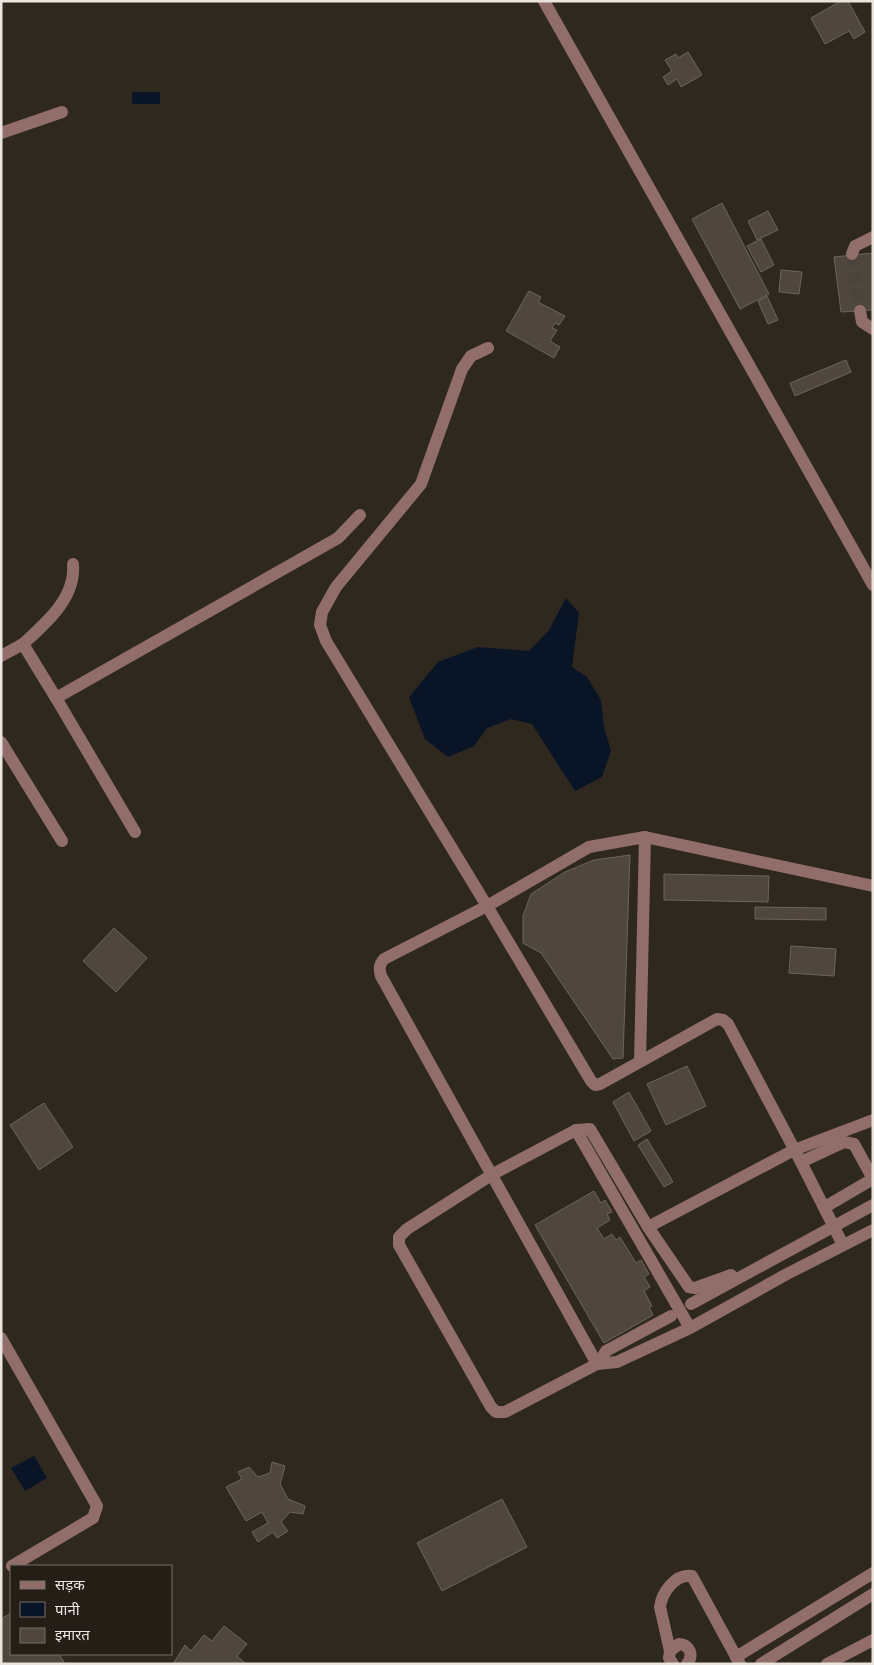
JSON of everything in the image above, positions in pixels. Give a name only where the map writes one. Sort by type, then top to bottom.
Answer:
[{"type":"street","points":[[544,1],[873,585]]},
{"type":"street","points":[[1,133],[62,112]]},
{"type":"street","points":[[852,254],[855,246],[873,237]]},
{"type":"street","points":[[860,311],[862,322],[873,329]]},
{"type":"street","points":[[488,348],[471,356],[462,369],[421,484],[336,588],[322,612],[320,625],[326,641],[487,906],[590,1081],[595,1085],[600,1084],[717,1019],[723,1020],[728,1024],[843,1245]]},
{"type":"street","points":[[56,698],[338,538],[360,515]]},
{"type":"street","points":[[1,656],[23,644],[57,610],[72,583],[73,564]]},
{"type":"street","points":[[23,644],[135,832]]},
{"type":"street","points":[[1,742],[62,841]]},
{"type":"street","points":[[640,1062],[644,838]]},
{"type":"street","points":[[598,1364],[381,976],[379,967],[384,959],[487,906],[589,848],[644,838],[873,886]]},
{"type":"street","points":[[648,1227],[794,1150],[873,1120]]},
{"type":"street","points":[[741,1277],[729,1275],[696,1288],[689,1287],[648,1227],[590,1129],[576,1130],[493,1174],[407,1229],[400,1237],[399,1246],[491,1407],[496,1412],[505,1412],[598,1364],[617,1362],[690,1328],[873,1230]]},
{"type":"street","points":[[576,1130],[690,1328]]},
{"type":"street","points":[[801,1162],[844,1142],[849,1142],[854,1144],[871,1175],[869,1182],[824,1207]]},
{"type":"street","points":[[691,1304],[873,1205]]},
{"type":"street","points":[[598,1364],[606,1352],[671,1316]]},
{"type":"street","points":[[1,1338],[97,1506],[93,1518],[13,1565]]},
{"type":"street","points":[[674,1647],[668,1635],[660,1607],[662,1597],[669,1587],[682,1577],[692,1576],[738,1660],[868,1575],[873,1593],[761,1664]]},
{"type":"street","points":[[826,1664],[873,1640]]},
{"type":"street","points":[[674,1647],[685,1645],[690,1650],[690,1662]]},
{"type":"street","points":[[673,1664],[669,1658],[674,1647]]},
{"type":"water","points":[[132,92],[160,92],[160,104],[132,104]]},
{"type":"water","points":[[566,598],[579,613],[572,667],[587,677],[601,700],[604,727],[611,751],[602,777],[575,791],[532,724],[511,719],[487,728],[474,746],[448,757],[425,739],[409,697],[438,662],[478,647],[529,651],[549,630]]},
{"type":"water","points":[[34,1456],[47,1478],[25,1491],[11,1468]]},
{"type":"building","points":[[841,1],[848,1],[865,32],[854,39],[849,31],[825,44],[811,18]]},
{"type":"building","points":[[688,52],[702,75],[681,87],[677,79],[668,85],[663,77],[672,71],[665,60],[676,54],[678,58]]},
{"type":"building","points":[[722,203],[769,294],[740,309],[692,219]]},
{"type":"building","points":[[768,211],[778,230],[757,240],[748,221]]},
{"type":"building","points":[[761,239],[774,265],[761,272],[747,246]]},
{"type":"building","points":[[873,253],[873,310],[841,312],[834,257]]},
{"type":"building","points":[[781,270],[802,272],[799,294],[779,292]]},
{"type":"building","points":[[529,291],[541,297],[538,302],[565,316],[559,325],[555,323],[552,328],[557,330],[550,341],[560,347],[554,358],[506,331]]},
{"type":"building","points":[[767,296],[778,320],[768,324],[758,301]]},
{"type":"building","points":[[846,360],[851,372],[795,396],[790,383]]},
{"type":"building","points":[[630,855],[623,1058],[613,1059],[541,953],[523,943],[523,916],[531,894],[565,872],[594,860]]},
{"type":"building","points":[[664,874],[769,876],[768,902],[664,900]]},
{"type":"building","points":[[755,907],[826,908],[826,920],[755,919]]},
{"type":"building","points":[[114,928],[147,958],[116,992],[83,961]]},
{"type":"building","points":[[791,946],[836,949],[834,976],[789,973]]},
{"type":"building","points":[[687,1066],[706,1106],[666,1125],[647,1084]]},
{"type":"building","points":[[629,1092],[651,1131],[634,1141],[613,1102]]},
{"type":"building","points":[[44,1103],[73,1147],[39,1170],[10,1125]]},
{"type":"building","points":[[647,1139],[673,1182],[664,1187],[638,1145]]},
{"type":"building","points":[[594,1191],[601,1203],[605,1200],[612,1212],[607,1214],[610,1220],[597,1228],[604,1239],[612,1234],[616,1240],[620,1237],[636,1263],[641,1260],[649,1274],[644,1277],[650,1287],[644,1291],[652,1306],[649,1307],[653,1315],[604,1343],[535,1225]]},
{"type":"building","points":[[272,1462],[285,1466],[280,1484],[288,1499],[305,1506],[303,1514],[290,1512],[281,1522],[288,1531],[277,1538],[273,1532],[258,1542],[252,1532],[268,1523],[262,1512],[246,1521],[226,1487],[242,1479],[238,1472],[249,1467],[258,1477],[270,1473]]},
{"type":"building","points":[[502,1499],[527,1547],[442,1591],[417,1543]]},
{"type":"building","points":[[10,1614],[10,1655],[60,1655],[65,1664],[1,1664],[1,1619]]},
{"type":"building","points":[[224,1626],[247,1644],[237,1656],[246,1664],[173,1664],[185,1645],[191,1651],[204,1635],[212,1641]]},
{"type":"tunnel","points":[[852,254],[860,311]]}]
